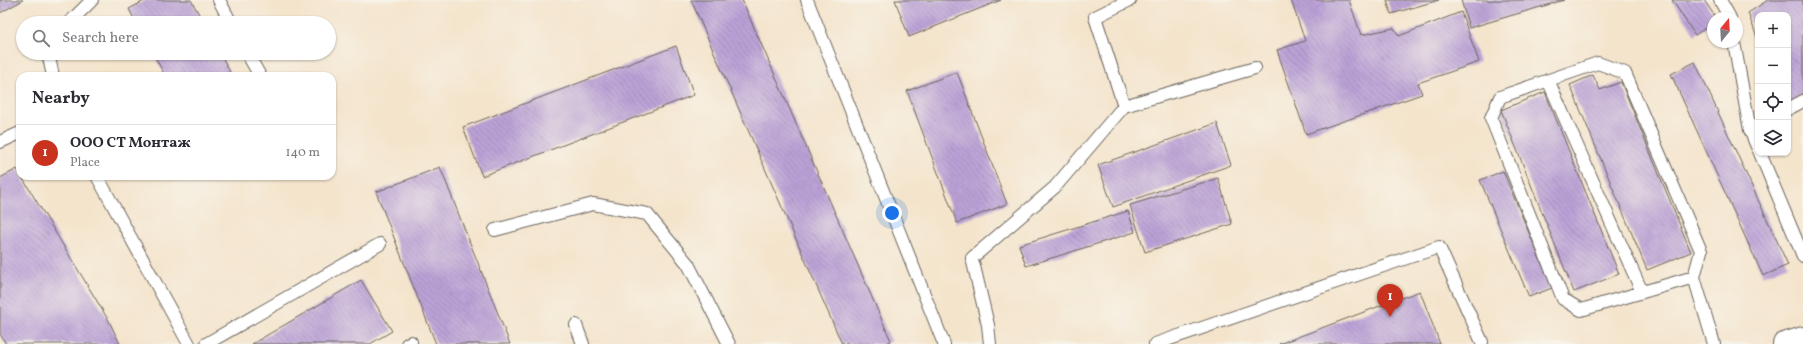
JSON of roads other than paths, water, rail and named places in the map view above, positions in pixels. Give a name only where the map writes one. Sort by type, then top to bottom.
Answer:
[{"type":"street","points":[[1784,344],[1803,338]]},
{"type":"lane","points":[[76,16],[92,0]]},
{"type":"lane","points":[[219,0],[227,16]]},
{"type":"lane","points":[[807,0],[944,344]]},
{"type":"lane","points":[[1124,106],[1095,17],[1130,0]]},
{"type":"lane","points":[[1720,0],[1727,12]]},
{"type":"lane","points":[[1735,48],[1754,127]]},
{"type":"lane","points":[[50,60],[52,72]]},
{"type":"lane","points":[[251,60],[258,72]]},
{"type":"lane","points":[[1694,277],[1581,310],[1563,299],[1491,118],[1500,97],[1598,64],[1625,73],[1701,251],[1694,277],[1714,344]]},
{"type":"lane","points":[[990,344],[988,325],[972,258],[1055,187],[1124,106],[1255,68]]},
{"type":"lane","points":[[1548,80],[1642,292]]},
{"type":"lane","points":[[1791,107],[1803,101]]},
{"type":"lane","points":[[0,142],[16,135]]},
{"type":"lane","points":[[1761,156],[1803,256]]},
{"type":"lane","points":[[99,180],[189,344]]},
{"type":"lane","points":[[495,230],[593,204],[647,214],[688,264],[729,344]]},
{"type":"lane","points":[[206,344],[380,244]]},
{"type":"lane","points":[[1155,344],[1439,248],[1482,342]]},
{"type":"lane","points":[[576,325],[583,344]]},
{"type":"place","name":"ООО СТ Монтаж","points":[[1390,317]]}]
